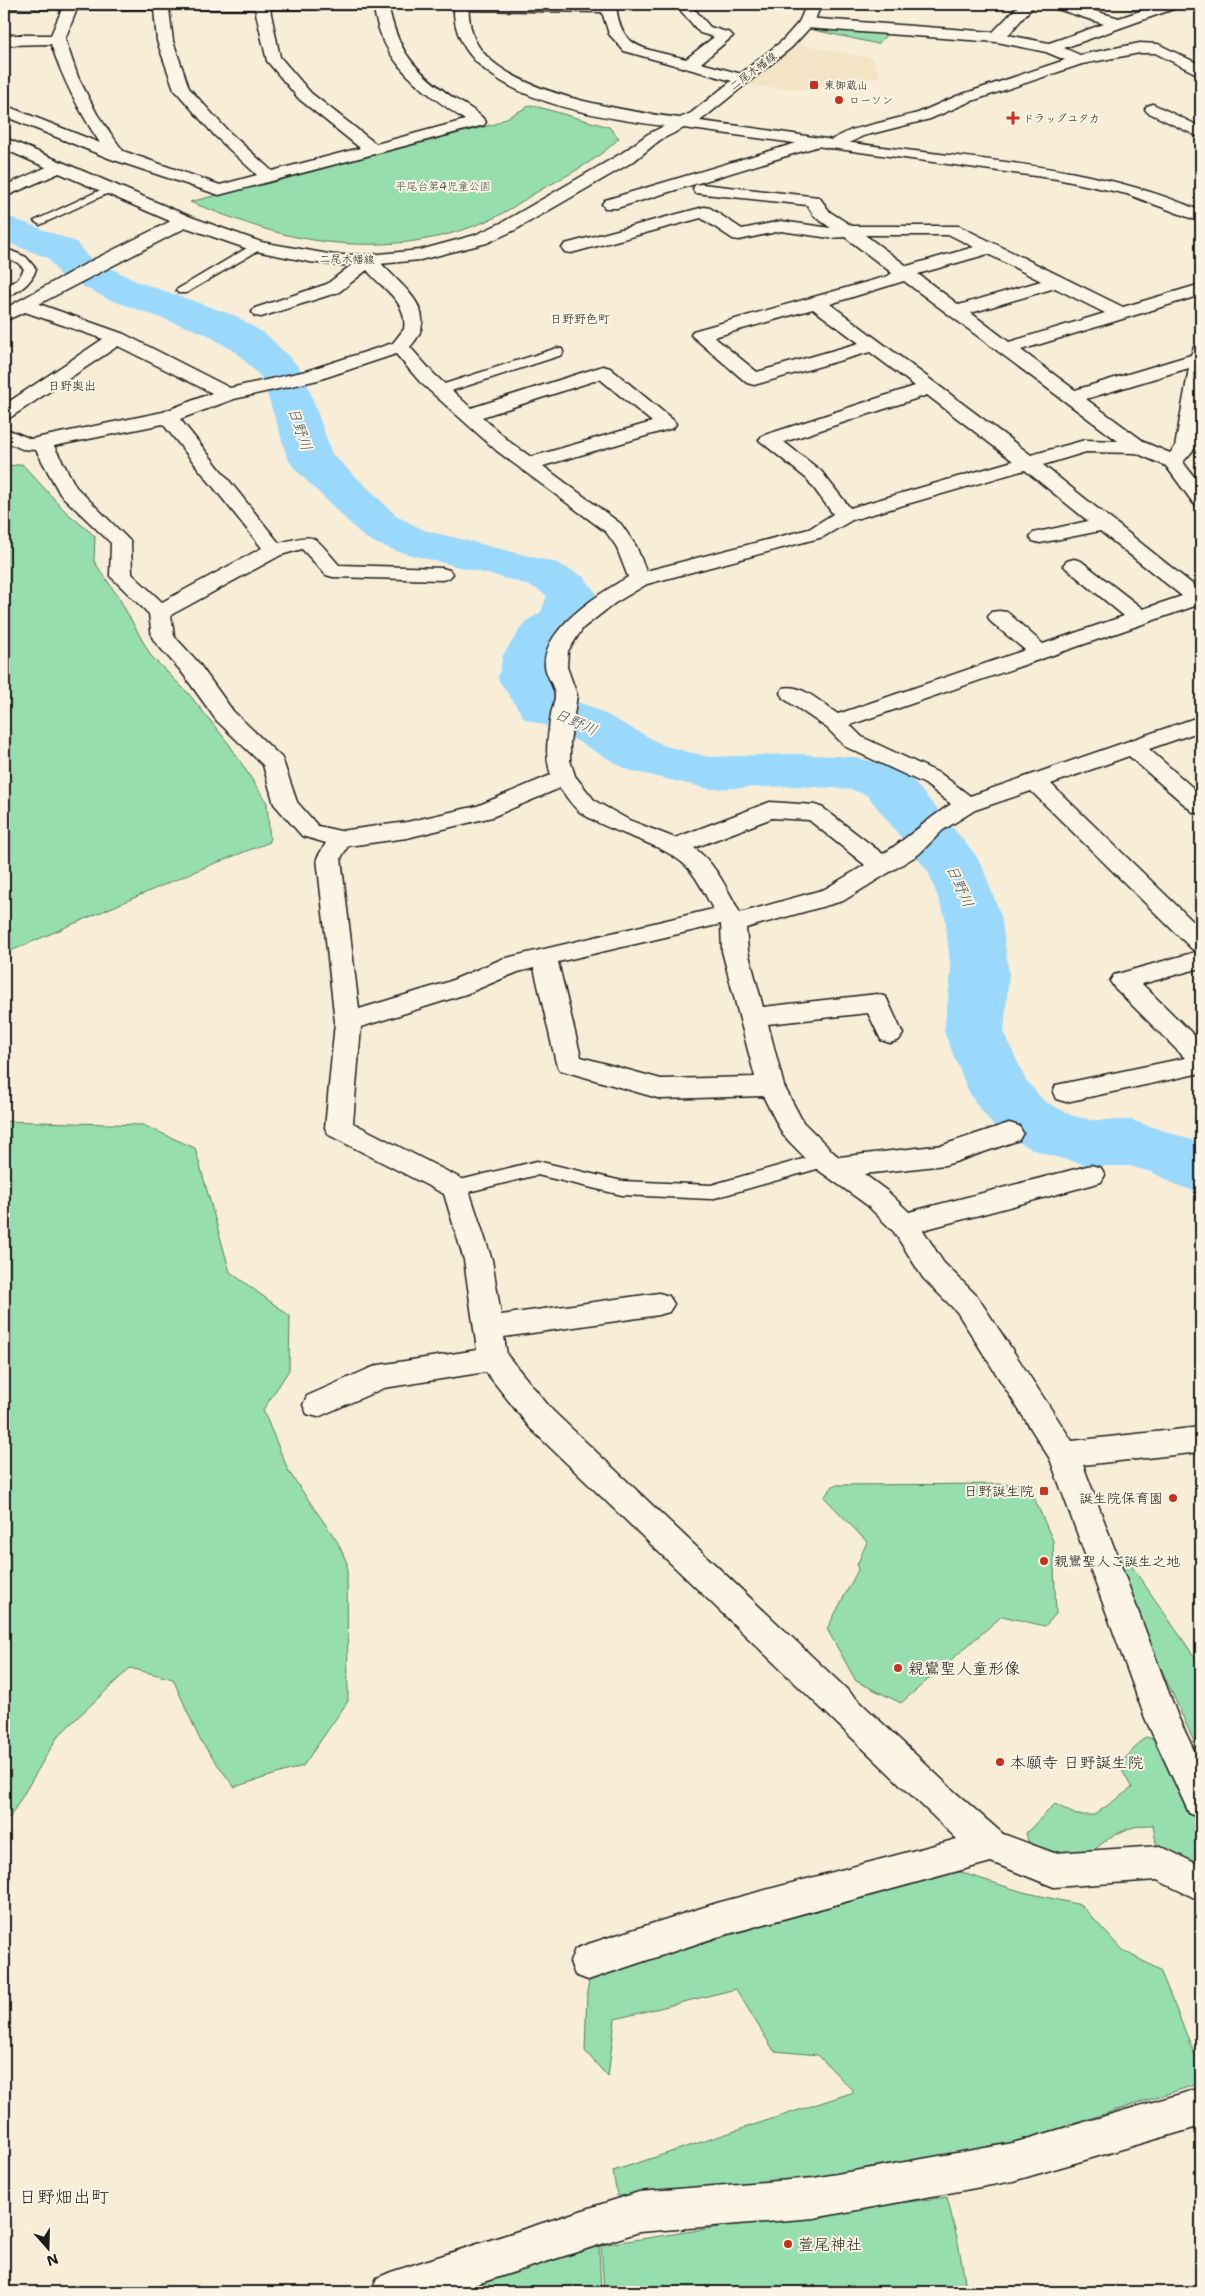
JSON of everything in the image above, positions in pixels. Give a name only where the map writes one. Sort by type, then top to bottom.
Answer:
[{"type":"street","points":[[4,4],[381,4],[384,26],[393,50],[411,73],[478,122],[219,190],[117,155],[4,110]]},
{"type":"street","points":[[71,4],[57,39],[70,77],[85,107],[117,155]]},
{"type":"street","points":[[161,4],[165,41],[182,89],[221,134],[268,176]]},
{"type":"street","points":[[262,4],[272,58],[306,96],[373,150]]},
{"type":"street","points":[[682,4],[705,30],[725,36],[688,65]]},
{"type":"street","name":"二尾木幡線","points":[[4,143],[185,221],[257,246],[310,258],[369,260],[398,258],[446,249],[480,239],[509,226],[620,162],[654,137],[697,116],[787,44],[806,22],[814,4]]},
{"type":"street","points":[[997,37],[1028,4]]},
{"type":"street","points":[[1056,4],[1118,23]]},
{"type":"street","points":[[1050,48],[1174,4]]},
{"type":"street","points":[[743,79],[629,48],[618,40],[609,6],[461,5],[460,22],[463,34],[484,61],[504,76],[535,90],[567,101],[601,110],[678,124],[1063,176],[1139,193],[1201,217]]},
{"type":"street","points":[[806,22],[997,37],[1050,48],[1078,60]]},
{"type":"street","points":[[4,40],[57,39]]},
{"type":"street","points":[[833,145],[857,133],[924,116],[963,99],[1078,60],[1140,48],[1158,49],[1201,71]]},
{"type":"street","points":[[1153,110],[1201,133]]},
{"type":"street","points":[[611,204],[665,190],[813,143]]},
{"type":"street","points":[[4,192],[58,167]]},
{"type":"street","points":[[701,189],[813,201],[816,209],[823,216],[841,226],[1139,447],[1173,462],[1201,500]]},
{"type":"street","points":[[571,248],[704,212],[739,235],[781,226],[830,233],[863,230],[953,230],[1120,313]]},
{"type":"street","points":[[4,316],[97,265],[185,221]]},
{"type":"street","points":[[873,345],[754,379],[700,335],[894,280],[903,273],[990,248]]},
{"type":"street","points":[[4,434],[29,445],[168,417],[237,392],[311,376],[400,347],[410,339],[414,327],[410,306],[369,260],[333,288],[261,312]]},
{"type":"street","points":[[956,312],[1056,282]]},
{"type":"street","points":[[1006,349],[1194,292],[1201,306]]},
{"type":"street","points":[[816,302],[1027,462],[1199,600]]},
{"type":"street","points":[[23,305],[117,338],[237,392]]},
{"type":"street","points":[[4,413],[117,338]]},
{"type":"street","points":[[400,347],[440,390],[504,447],[614,528],[626,546],[639,579]]},
{"type":"street","points":[[1072,398],[1200,355],[1184,448],[1173,462]]},
{"type":"street","points":[[468,415],[602,372],[666,424],[528,464]]},
{"type":"street","points":[[845,516],[814,475],[769,440],[930,388]]},
{"type":"street","points":[[168,417],[274,550]]},
{"type":"street","points":[[42,442],[67,490],[120,542],[121,576],[160,612],[163,637],[189,666],[224,716],[274,763],[286,804],[310,831],[340,839],[407,830],[484,812],[564,778]]},
{"type":"street","points":[[1139,447],[1085,446],[845,516],[816,533],[639,579],[607,598],[575,624],[556,651],[556,667],[566,695],[558,742],[558,760],[564,778],[588,806],[621,825],[675,847],[693,858],[713,886],[730,919],[734,951],[771,1086],[793,1128],[830,1164],[877,1198],[904,1224],[933,1270],[967,1304],[1064,1455],[1162,1718],[1201,1802]]},
{"type":"street","points":[[1040,537],[1104,524]]},
{"type":"street","points":[[160,612],[274,550],[306,542],[333,571],[442,574]]},
{"type":"street","points":[[1074,565],[1140,618]]},
{"type":"street","points":[[835,723],[1140,618],[1199,600]]},
{"type":"street","points":[[999,617],[1040,652]]},
{"type":"street","points":[[791,693],[835,723],[854,742],[933,779],[967,805]]},
{"type":"street","points":[[348,1022],[457,988],[511,964],[730,919],[834,895],[910,848],[935,825],[967,805],[1201,722]]},
{"type":"street","points":[[1133,747],[1201,807]]},
{"type":"street","points":[[1035,782],[1201,943]]},
{"type":"street","points":[[675,847],[770,810],[815,813],[882,865]]},
{"type":"street","points":[[340,839],[329,858],[348,1022],[339,1128],[456,1188],[478,1260],[493,1359],[541,1419],[774,1639],[943,1804],[991,1846],[1054,1870],[1160,1863],[1201,1884]]},
{"type":"street","points":[[544,956],[569,1063],[661,1089],[771,1086]]},
{"type":"street","points":[[1201,959],[1123,981],[1201,1058]]},
{"type":"street","points":[[752,1017],[877,1003],[890,1034]]},
{"type":"street","points":[[1066,1092],[1201,1064]]},
{"type":"street","points":[[830,1164],[945,1155],[1009,1133]]},
{"type":"street","points":[[904,1224],[1091,1175]]},
{"type":"street","points":[[488,1328],[659,1304]]},
{"type":"street","points":[[318,1405],[379,1377],[493,1359]]},
{"type":"street","points":[[1064,1455],[1201,1440]]},
{"type":"street","points":[[588,1962],[717,1920],[991,1846]]},
{"type":"street","points":[[391,2292],[639,2212],[814,2198],[1013,2162],[1201,2107]]},
{"type":"lane","points":[[40,221],[109,189]]},
{"type":"lane","points":[[182,290],[257,246]]},
{"type":"lane","points":[[4,252],[22,260],[30,269],[30,273],[22,283],[4,293]]},
{"type":"lane","points":[[440,390],[557,352]]},
{"type":"lane","points":[[456,1188],[537,1168],[622,1188],[711,1192],[830,1164]]},
{"type":"shaded area","points":[[796,44],[872,58],[880,77],[804,90],[745,85]]},
{"type":"green space","points":[[817,27],[888,33],[878,44],[814,30]]},
{"type":"green space","name":"平尾台第4児童公園","points":[[531,105],[609,127],[619,138],[590,161],[505,212],[460,231],[409,242],[356,244],[330,242],[304,239],[268,230],[190,202],[495,124]]},
{"type":"green space","points":[[22,464],[66,512],[95,536],[94,561],[119,598],[151,656],[188,693],[229,744],[267,803],[270,842],[203,868],[13,950],[4,952],[4,467]]},
{"type":"green space","points":[[4,1121],[143,1125],[195,1148],[230,1272],[290,1316],[289,1370],[263,1410],[289,1472],[337,1541],[347,1563],[348,1701],[303,1766],[234,1787],[200,1740],[173,1679],[130,1668],[58,1736],[10,1817],[4,1818]]},
{"type":"green space","points":[[1028,1484],[1053,1541],[1056,1614],[1045,1626],[1002,1616],[901,1703],[856,1681],[827,1629],[858,1570],[857,1565],[867,1542],[824,1497],[834,1485]]},
{"type":"green space","points":[[1124,1555],[1201,1666],[1201,1757],[1113,1562]]},
{"type":"green space","points":[[1145,1737],[1159,1740],[1201,1828],[1201,1857],[1197,1862],[1174,1864],[1157,1849],[1153,1825],[1133,1827],[1124,1831],[1107,1840],[1084,1858],[1030,1847],[1026,1833],[1055,1804],[1076,1815],[1094,1815],[1132,1788],[1119,1765]]},
{"type":"green space","points":[[953,1870],[1023,1892],[1081,1905],[1122,1950],[1160,1970],[1201,2070],[1201,2083],[995,2149],[819,2184],[617,2196],[613,2171],[854,2092],[818,2055],[774,2051],[736,1989],[615,2019],[608,2077],[585,2051],[587,1992],[590,1976]]},
{"type":"green space","name":"萱尾神社","points":[[947,2197],[967,2292],[604,2292],[601,2245],[765,2220]]},
{"type":"green space","points":[[599,2246],[601,2292],[457,2292]]},
{"type":"waterway","name":"日野川","points":[[4,227],[62,250],[73,265],[122,290],[221,325],[253,345],[282,374],[311,459],[381,527],[407,540],[462,552],[540,573],[566,587],[572,593],[569,607],[559,622],[543,633],[528,655],[523,679],[543,708],[574,718],[647,758],[709,773],[795,770],[855,773],[886,783],[954,866],[973,916],[980,973],[974,1032],[999,1090],[1022,1117],[1056,1134],[1091,1143],[1131,1143],[1173,1156],[1201,1170]]},
{"type":"place","name":"東御蔵山","points":[[814,85]]},
{"type":"place","name":"ローソン","points":[[839,100]]},
{"type":"place","name":"ドラッグユタカ","points":[[1013,118]]},
{"type":"place","name":"日野誕生院","points":[[1044,1491]]},
{"type":"place","name":"誕生院保育園","points":[[1173,1498]]},
{"type":"place","name":"親鸞聖人ご誕生之地","points":[[1044,1561]]},
{"type":"place","name":"親鸞聖人童形像","points":[[898,1668]]},
{"type":"place","name":"本願寺 日野誕生院","points":[[1000,1762]]},
{"type":"place","name":"萱尾神社","points":[[788,2244]]},
{"type":"district","name":"日野野色町","points":[[580,319]]},
{"type":"district","name":"日野奥出","points":[[72,386]]},
{"type":"district","name":"日野畑出町","points":[[64,2197]]}]
